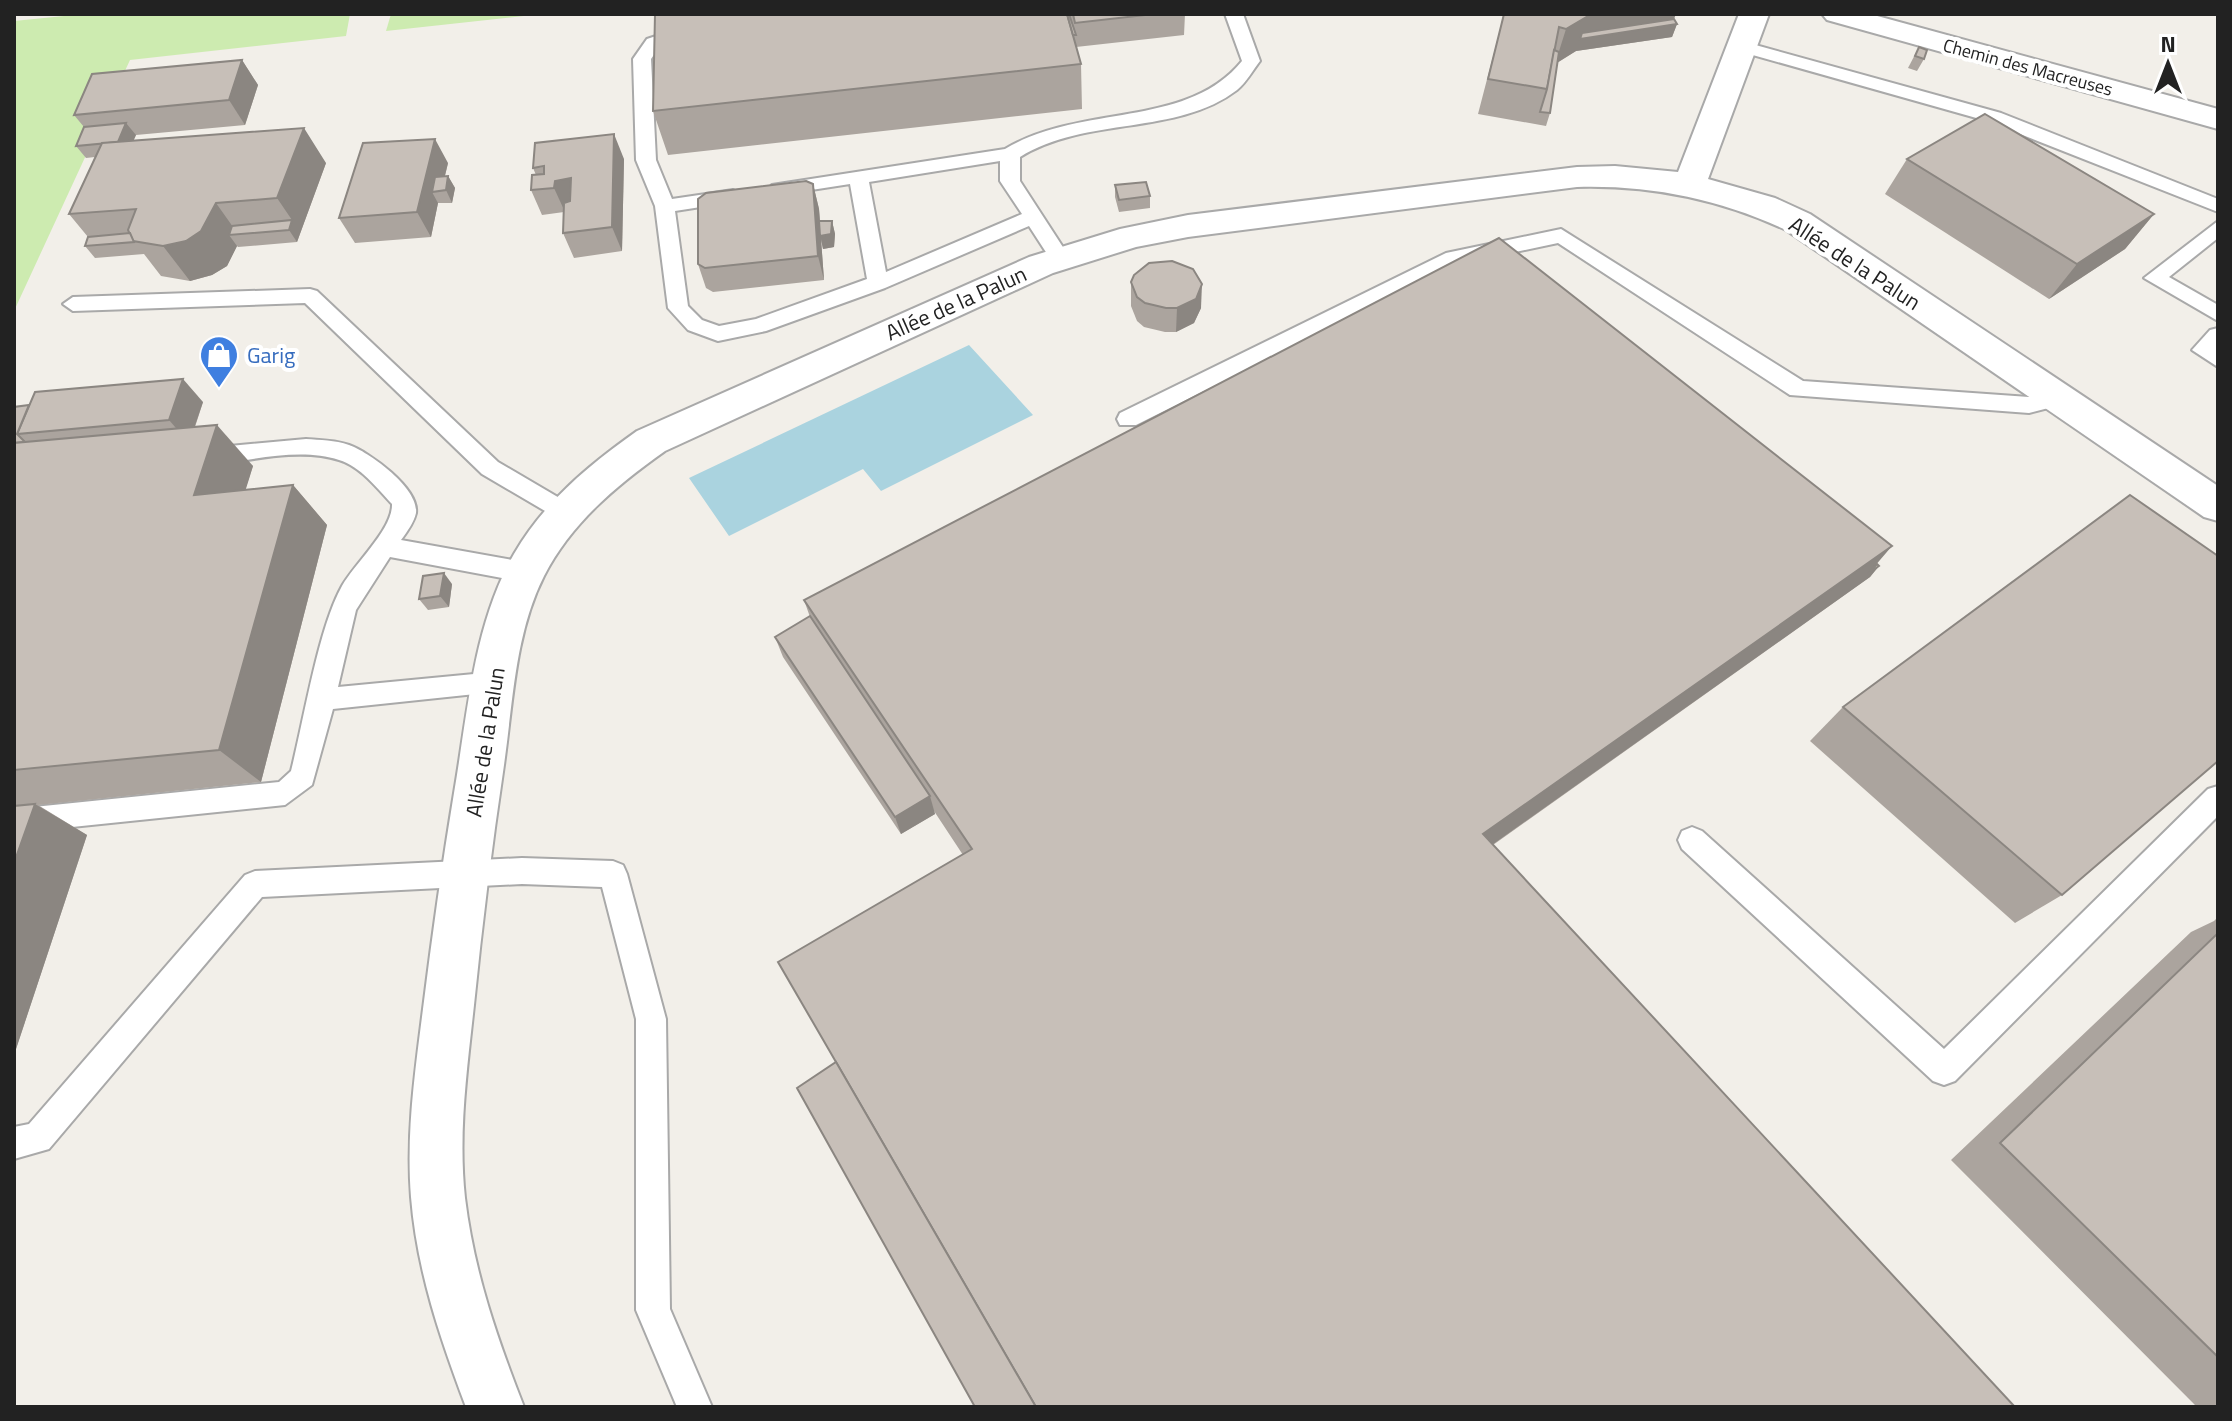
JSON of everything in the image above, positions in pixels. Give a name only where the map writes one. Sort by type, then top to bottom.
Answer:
[{"type":"street","points":[[1690,184],[1754,14]]},
{"type":"street","name":"Chemin des Macreuses","points":[[1837,14],[2218,119]]},
{"type":"street","name":"Allée de la Palun","points":[[495,1407],[463,1324],[446,1255],[438,1196],[435,1121],[464,873],[504,622],[537,547],[565,512],[610,469],[651,441],[1060,258],[1132,237],[1188,226],[1577,177],[1653,178],[1690,184],[1763,206],[1798,222],[2218,506]]},
{"type":"lane","points":[[665,206],[1010,154],[1024,142],[1040,136],[1118,117],[1173,111],[1224,93],[1244,76],[1251,61],[1234,14]]},
{"type":"lane","points":[[703,29],[656,40],[645,49],[642,59],[646,160],[665,206],[678,308],[695,325],[718,334],[759,326],[878,283],[1033,217]]},
{"type":"lane","points":[[1741,46],[1994,117],[2218,206]]},
{"type":"lane","points":[[1010,154],[1010,181],[1060,258]]},
{"type":"lane","points":[[858,177],[878,283]]},
{"type":"lane","points":[[2218,228],[2154,278],[2218,314]]},
{"type":"lane","points":[[1128,419],[1453,258],[1561,236],[1798,389],[2029,405],[2056,398]]},
{"type":"lane","points":[[73,304],[310,296],[490,468],[565,512]]},
{"type":"lane","points":[[2218,335],[2203,350],[2218,359]]},
{"type":"lane","points":[[14,821],[285,793],[303,777],[344,610],[399,525],[404,513],[403,501],[356,457],[336,450],[312,448],[186,459]]},
{"type":"lane","points":[[383,546],[524,572]]},
{"type":"lane","points":[[322,699],[495,683]]},
{"type":"lane","points":[[1692,840],[1944,1070],[2218,798]]},
{"type":"lane","points":[[14,1143],[38,1138],[255,884],[522,871],[613,874],[651,1019],[653,1310],[695,1407]]},
{"type":"green space","points":[[84,14],[350,14],[346,36],[130,60],[14,311],[14,21]]},
{"type":"green space","points":[[391,14],[542,14],[386,31]]},
{"type":"water","points":[[969,345],[1033,415],[881,491],[863,469],[729,536],[689,478]]},
{"type":"building","points":[[655,14],[1067,14],[1081,64],[653,111]]},
{"type":"building","points":[[1069,14],[1076,35],[1073,35]]},
{"type":"building","points":[[1073,14],[1154,14],[1075,23]]},
{"type":"building","points":[[1504,14],[1587,14],[1566,29],[1559,27],[1547,89],[1488,79]]},
{"type":"building","points":[[1674,19],[1677,24],[1580,39],[1582,33]]},
{"type":"building","points":[[1919,47],[1927,50],[1924,59],[1915,56]]},
{"type":"building","points":[[1554,50],[1559,52],[1550,113],[1540,112],[1547,89]]},
{"type":"building","points":[[242,60],[229,100],[74,115],[92,74]]},
{"type":"building","points":[[1985,114],[2154,214],[2077,264],[1907,159]]},
{"type":"building","points":[[126,123],[118,142],[76,146],[84,127]]},
{"type":"building","points":[[304,128],[277,198],[216,203],[201,231],[186,241],[163,246],[133,241],[128,230],[136,209],[69,214],[102,143]]},
{"type":"building","points":[[614,134],[612,227],[563,233],[564,203],[570,201],[571,178],[555,181],[554,188],[531,190],[532,175],[544,174],[544,166],[533,168],[535,143]]},
{"type":"building","points":[[435,139],[417,212],[339,218],[363,143]]},
{"type":"building","points":[[448,176],[446,190],[432,192],[435,177]]},
{"type":"building","points":[[806,181],[813,184],[818,256],[705,268],[698,264],[698,199],[706,193]]},
{"type":"building","points":[[1146,182],[1150,196],[1119,200],[1115,185]]},
{"type":"building","points":[[292,220],[289,230],[229,235],[232,226]]},
{"type":"building","points":[[819,221],[832,221],[831,234],[820,236]]},
{"type":"building","points":[[130,233],[134,242],[85,246],[88,237]]},
{"type":"building","points":[[1499,238],[1892,546],[1483,834],[2015,1407],[1036,1407],[778,962],[972,849],[804,600]]},
{"type":"building","points":[[1172,261],[1193,269],[1202,284],[1196,299],[1177,308],[1166,308],[1145,303],[1137,297],[1131,282],[1134,275],[1149,263]]},
{"type":"building","points":[[183,379],[169,420],[17,434],[35,392]]},
{"type":"building","points":[[29,405],[17,434],[25,442],[14,443],[14,407]]},
{"type":"building","points":[[217,425],[194,495],[293,485],[219,750],[14,770],[14,443]]},
{"type":"building","points":[[2130,495],[2218,556],[2218,761],[2062,895],[1843,707]]},
{"type":"building","points":[[444,573],[440,596],[419,599],[423,576]]},
{"type":"building","points":[[810,616],[930,796],[895,817],[775,637]]},
{"type":"building","points":[[35,804],[14,863],[14,806]]},
{"type":"building","points":[[2218,933],[2218,1357],[2000,1143]]},
{"type":"building","points":[[836,1062],[1036,1407],[975,1407],[797,1088]]},
{"type":"place","name":"Garig","points":[[219,389]]}]
